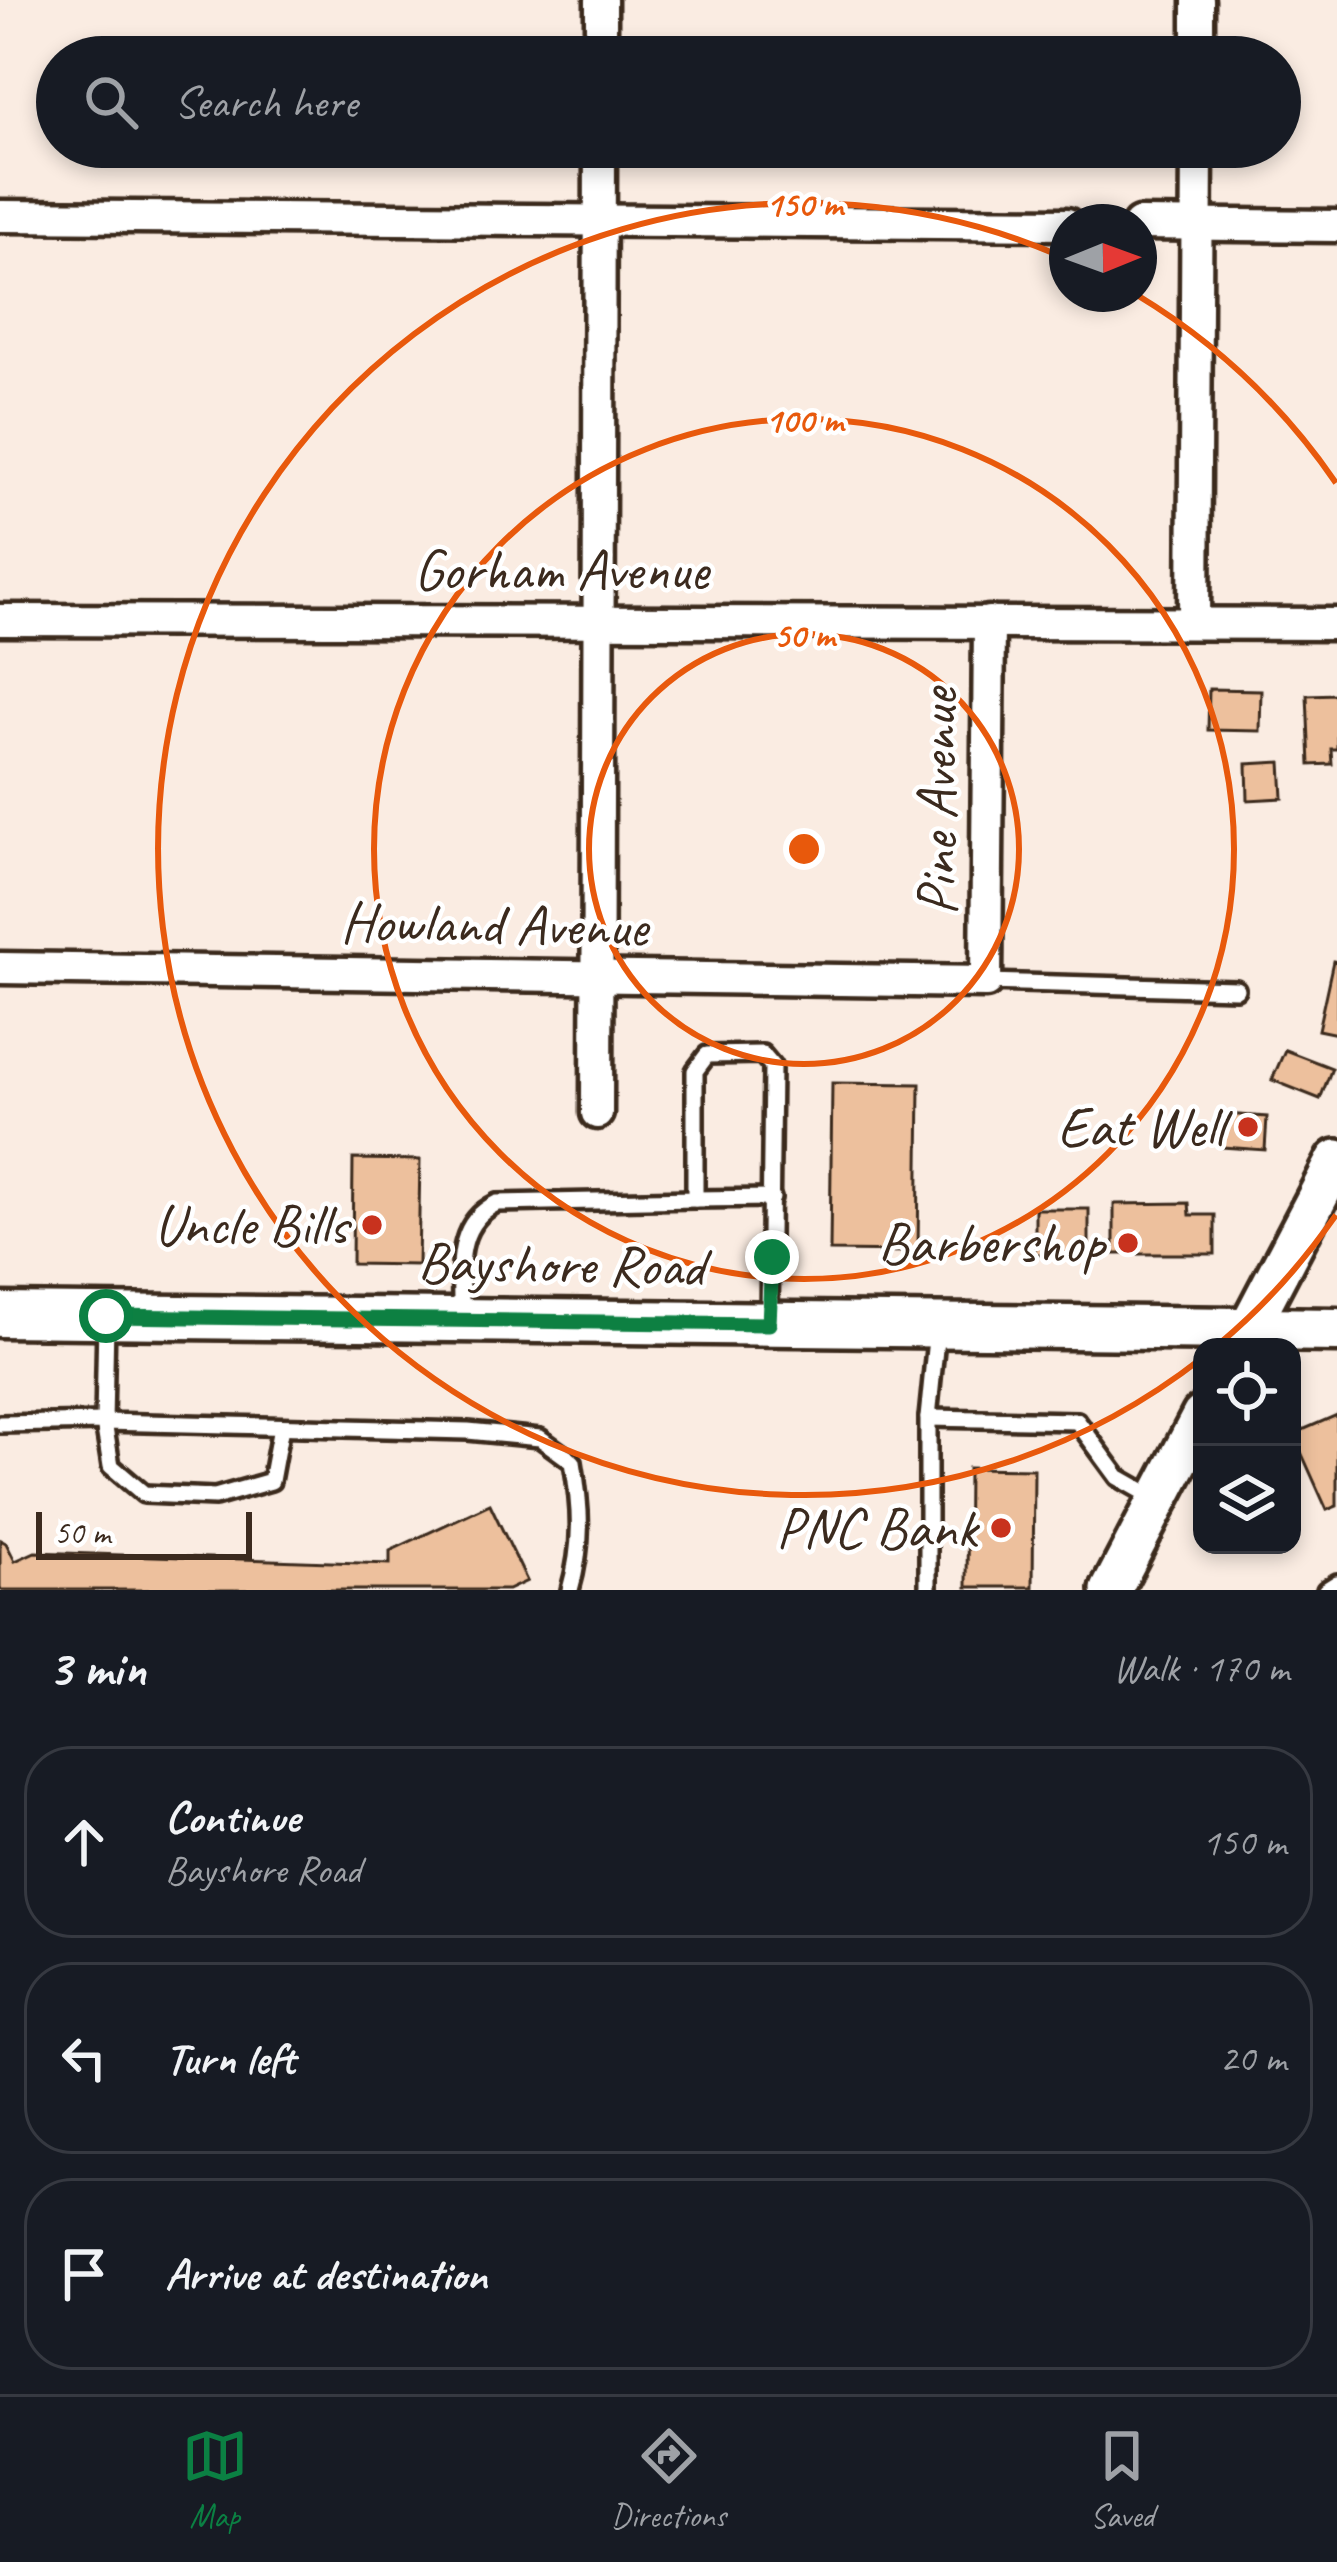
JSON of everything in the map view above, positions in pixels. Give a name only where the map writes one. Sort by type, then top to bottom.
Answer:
[{"type":"main road","name":"Bayshore Road","points":[[0,1315],[938,1326],[1243,1338],[1337,1330]]},
{"type":"street","points":[[601,0],[601,36]]},
{"type":"street","points":[[1198,0],[1198,36]]},
{"type":"street","points":[[597,1114],[601,168]]},
{"type":"street","points":[[1194,623],[1197,168]]},
{"type":"street","points":[[0,216],[1049,224]]},
{"type":"street","points":[[1157,224],[1337,226]]},
{"type":"street","name":"Gorham Avenue","points":[[0,620],[1337,624]]},
{"type":"street","name":"Pine Avenue","points":[[986,982],[989,622]]},
{"type":"street","name":"Howland Avenue","points":[[0,968],[986,982]]},
{"type":"street","points":[[1243,1338],[1337,1160]]},
{"type":"street","points":[[1111,1590],[1193,1433]]},
{"type":"lane","points":[[986,982],[1236,989]]},
{"type":"lane","points":[[695,1199],[695,1072],[707,1055],[761,1054],[772,1066],[769,1324]]},
{"type":"lane","points":[[461,1320],[462,1250],[469,1225],[480,1211],[497,1203],[772,1198]]},
{"type":"lane","points":[[106,1316],[104,1422],[111,1466],[144,1494],[215,1497],[271,1481],[281,1427]]},
{"type":"lane","points":[[928,1590],[928,1418],[938,1326]]},
{"type":"lane","points":[[928,1418],[1077,1421],[1118,1477],[1158,1499]]},
{"type":"lane","points":[[0,1424],[468,1431],[540,1438],[573,1462],[580,1505],[580,1553],[570,1590]]},
{"type":"lane","points":[[1326,1590],[1337,1583]]},
{"type":"building","points":[[1209,689],[1261,690],[1260,731],[1208,730]]},
{"type":"building","points":[[1337,694],[1337,749],[1331,749],[1332,764],[1310,765],[1307,695]]},
{"type":"building","points":[[1281,762],[1283,798],[1248,800],[1247,764]]},
{"type":"building","points":[[1333,961],[1337,962],[1337,1034],[1318,1030]]},
{"type":"building","points":[[1285,1050],[1332,1068],[1320,1099],[1272,1080]]},
{"type":"building","points":[[832,1083],[920,1084],[918,1252],[830,1251]]},
{"type":"building","points":[[1225,1114],[1267,1117],[1265,1150],[1222,1147]]},
{"type":"building","points":[[353,1159],[420,1160],[418,1265],[352,1264]]},
{"type":"building","points":[[1189,1203],[1190,1215],[1215,1215],[1215,1254],[1114,1254],[1114,1204]]},
{"type":"building","points":[[1035,1209],[1089,1209],[1089,1254],[1035,1254]]},
{"type":"building","points":[[1337,1415],[1337,1506],[1327,1510],[1301,1452],[1301,1431]]},
{"type":"building","points":[[968,1468],[1034,1469],[1033,1587],[967,1587]]},
{"type":"building","points":[[490,1504],[527,1581],[508,1590],[0,1590],[0,1540],[15,1561],[35,1552],[390,1564],[390,1551]]},
{"type":"place","name":"Eat Well","points":[[1248,1127]]},
{"type":"place","name":"Uncle Bills","points":[[372,1225]]},
{"type":"place","name":"Barbershop","points":[[1128,1243]]},
{"type":"place","name":"PNC Bank","points":[[1001,1528]]},
{"type":"route","points":[[106,1316],[769,1324],[772,1257]]}]
